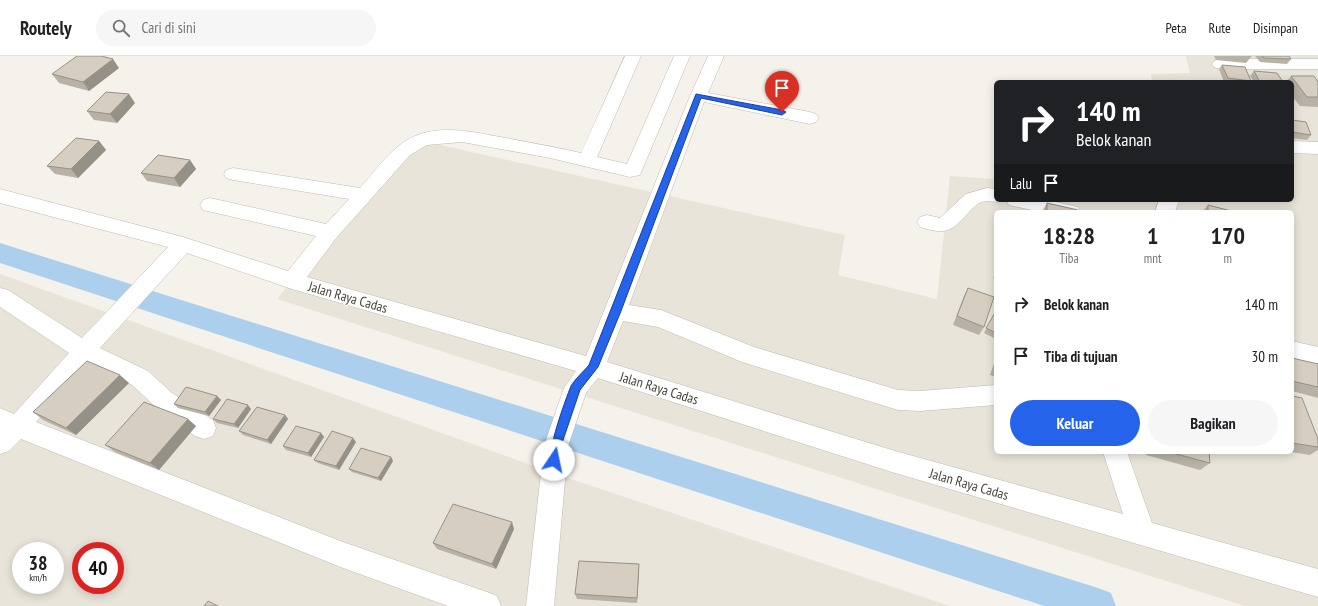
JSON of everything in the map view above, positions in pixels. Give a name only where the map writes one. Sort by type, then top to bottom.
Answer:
[{"type":"street","points":[[587,160],[633,56]]},
{"type":"street","points":[[292,281],[330,232],[404,151],[421,140],[435,136],[462,136],[587,160],[630,171],[634,169],[681,56]]},
{"type":"street","points":[[540,606],[556,446],[576,388],[593,367],[616,311],[698,96],[716,56]]},
{"type":"street","points":[[1220,64],[1317,65]]},
{"type":"street","points":[[698,96],[810,118]]},
{"type":"street","points":[[1294,146],[1318,148]]},
{"type":"street","points":[[233,174],[364,195]]},
{"type":"street","points":[[927,222],[941,226],[946,224],[977,195],[988,194],[994,196]]},
{"type":"street","name":"Jalan Raya Cadas","points":[[0,196],[183,244],[292,281],[593,367],[894,462],[1318,583]]},
{"type":"street","points":[[1025,202],[1062,210]]},
{"type":"street","points":[[210,205],[330,232]]},
{"type":"street","points":[[183,244],[84,351],[6,429],[487,606]]},
{"type":"street","points":[[0,296],[84,351],[140,378],[164,400],[204,428]]},
{"type":"street","points":[[616,311],[661,319],[750,355],[898,400],[920,401],[994,395]]},
{"type":"street","points":[[1294,350],[1318,356]]},
{"type":"street","points":[[1116,454],[1142,533]]},
{"type":"shaded area","points":[[1186,56],[1318,56],[1318,606],[1245,606],[277,299],[409,138],[845,235],[838,275],[937,299],[950,176],[994,179],[994,202],[1294,202],[1294,80],[1152,80],[1151,74],[1190,73]]},
{"type":"shaded area","points":[[0,274],[553,473],[950,606],[0,606]]},
{"type":"building","points":[[77,56],[101,56],[113,59],[83,82],[52,74]]},
{"type":"building","points":[[1262,56],[1289,56],[1291,59],[1264,58]]},
{"type":"building","points":[[1222,65],[1245,67],[1251,80],[1243,80],[1228,78]]},
{"type":"building","points":[[1254,71],[1277,73],[1282,80],[1259,80]]},
{"type":"building","points":[[1291,76],[1314,76],[1318,82],[1318,97],[1307,97]]},
{"type":"building","points":[[106,92],[129,94],[110,114],[87,111]]},
{"type":"building","points":[[1294,120],[1306,122],[1311,135],[1294,132]]},
{"type":"building","points":[[76,138],[99,141],[71,169],[47,166]]},
{"type":"building","points":[[158,155],[190,160],[174,178],[141,173]]},
{"type":"building","points":[[1047,203],[1078,210],[1047,210]]},
{"type":"building","points":[[1208,205],[1227,210],[1208,210]]},
{"type":"building","points":[[968,288],[994,297],[984,327],[957,316]]},
{"type":"building","points":[[994,314],[994,332],[986,328]]},
{"type":"building","points":[[1294,358],[1318,364],[1318,387],[1294,381]]},
{"type":"building","points":[[87,361],[120,375],[66,428],[33,412]]},
{"type":"building","points":[[186,387],[217,396],[205,412],[174,404]]},
{"type":"building","points":[[1294,396],[1302,398],[1318,439],[1318,447],[1294,443]]},
{"type":"building","points":[[227,399],[248,405],[234,424],[213,419]]},
{"type":"building","points":[[144,402],[188,419],[150,463],[105,445]]},
{"type":"building","points":[[257,407],[285,415],[267,440],[239,431]]},
{"type":"building","points":[[296,426],[321,433],[308,453],[283,446]]},
{"type":"building","points":[[332,431],[353,438],[336,466],[314,460]]},
{"type":"building","points":[[361,448],[391,457],[378,478],[349,469]]},
{"type":"building","points":[[1176,454],[1209,454],[1210,463]]},
{"type":"building","points":[[453,504],[512,522],[492,564],[433,543]]},
{"type":"building","points":[[579,561],[639,564],[637,598],[575,594]]},
{"type":"building","points":[[208,601],[218,606],[204,606]]},
{"type":"waterway","points":[[0,253],[1098,606]]},
{"type":"route","points":[[554,460],[556,446],[576,388],[593,367],[616,311],[698,96],[782,112]]}]
